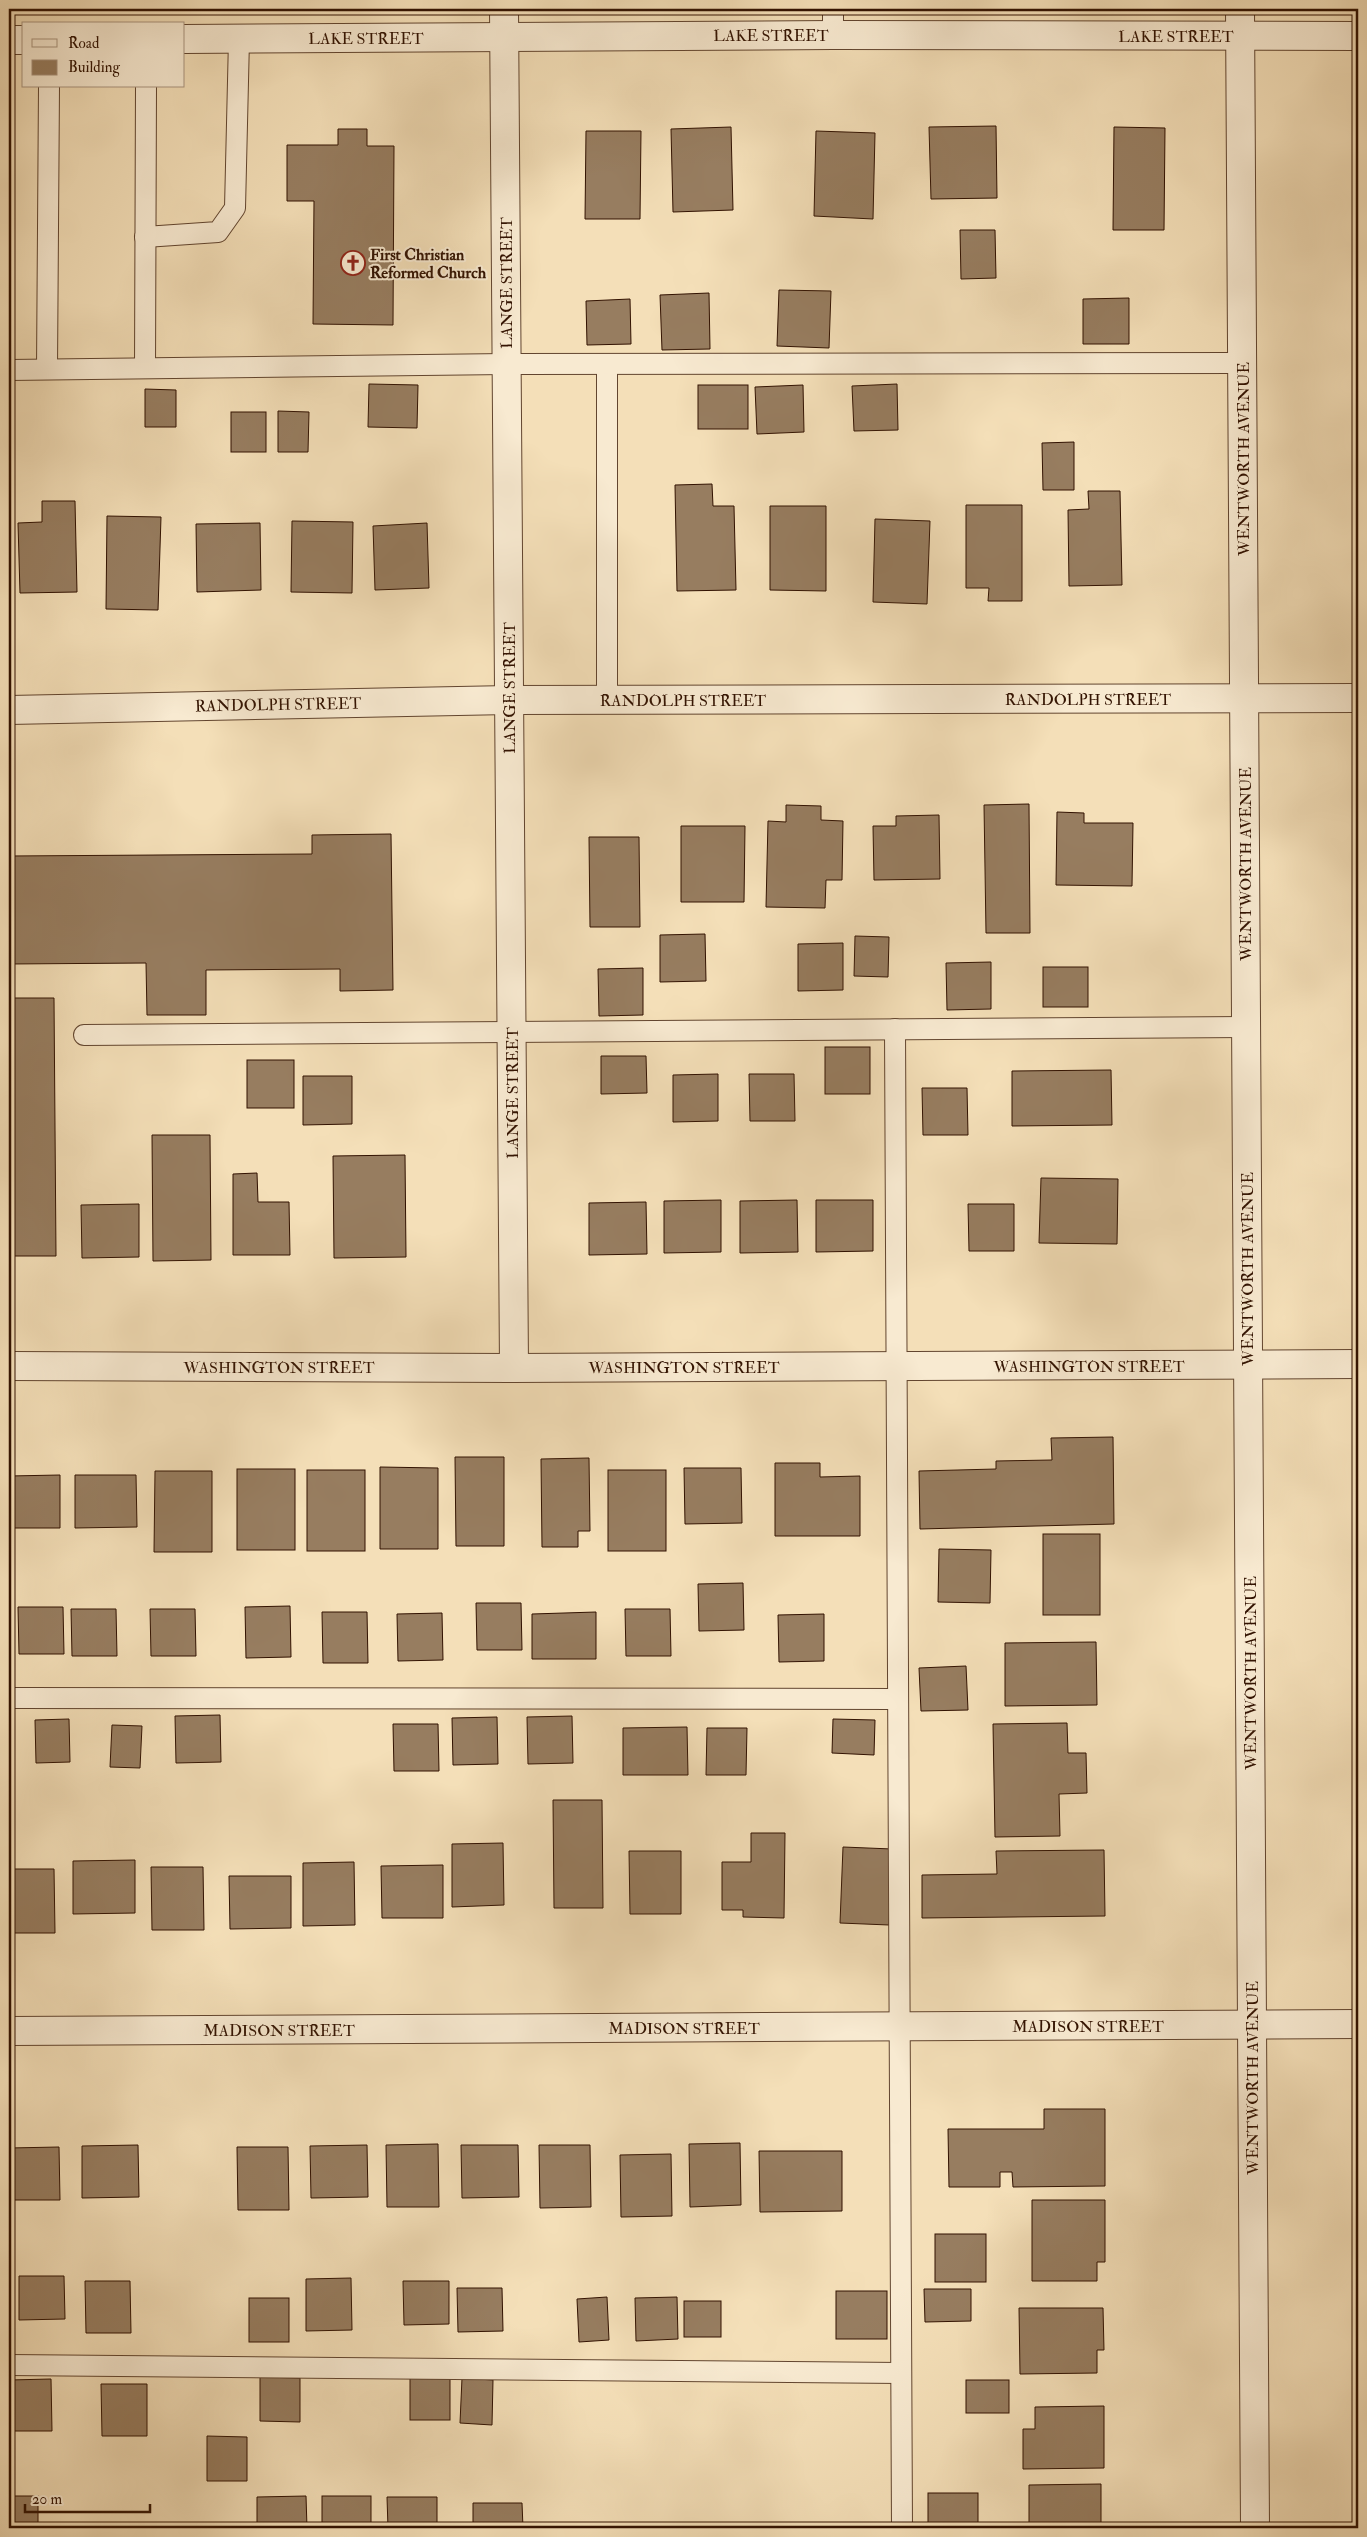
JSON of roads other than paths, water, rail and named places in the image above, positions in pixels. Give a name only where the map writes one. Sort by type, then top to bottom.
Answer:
[{"type":"street","name":"LANGE STREET","points":[[504,9],[514,1368]]},
{"type":"street","name":"WENTWORTH AVENUE","points":[[1240,9],[1255,2528]]},
{"type":"street","name":"LAKE STREET","points":[[185,39],[504,38],[833,22],[1240,37],[1358,36]]},
{"type":"street","points":[[9,40],[22,40]]},
{"type":"street","name":"RANDOLPH STREET","points":[[9,710],[509,700],[1358,698]]},
{"type":"street","name":"WASHINGTON STREET","points":[[9,1366],[514,1368],[1358,1364]]},
{"type":"street","name":"MADISON STREET","points":[[9,2031],[1358,2024]]},
{"type":"lane","points":[[146,237],[218,232],[235,208],[239,39]]},
{"type":"lane","points":[[47,369],[49,88]]},
{"type":"lane","points":[[145,368],[146,88]]},
{"type":"lane","points":[[9,370],[506,364],[1242,363]]},
{"type":"lane","points":[[606,364],[607,700]]},
{"type":"lane","points":[[84,1035],[1246,1027]]},
{"type":"lane","points":[[895,1030],[902,2528]]},
{"type":"lane","points":[[9,1698],[898,1699]]},
{"type":"lane","points":[[9,2366],[901,2373]]},
{"type":"place","name":"First Christian Reformed Church","points":[[353,263]]}]
